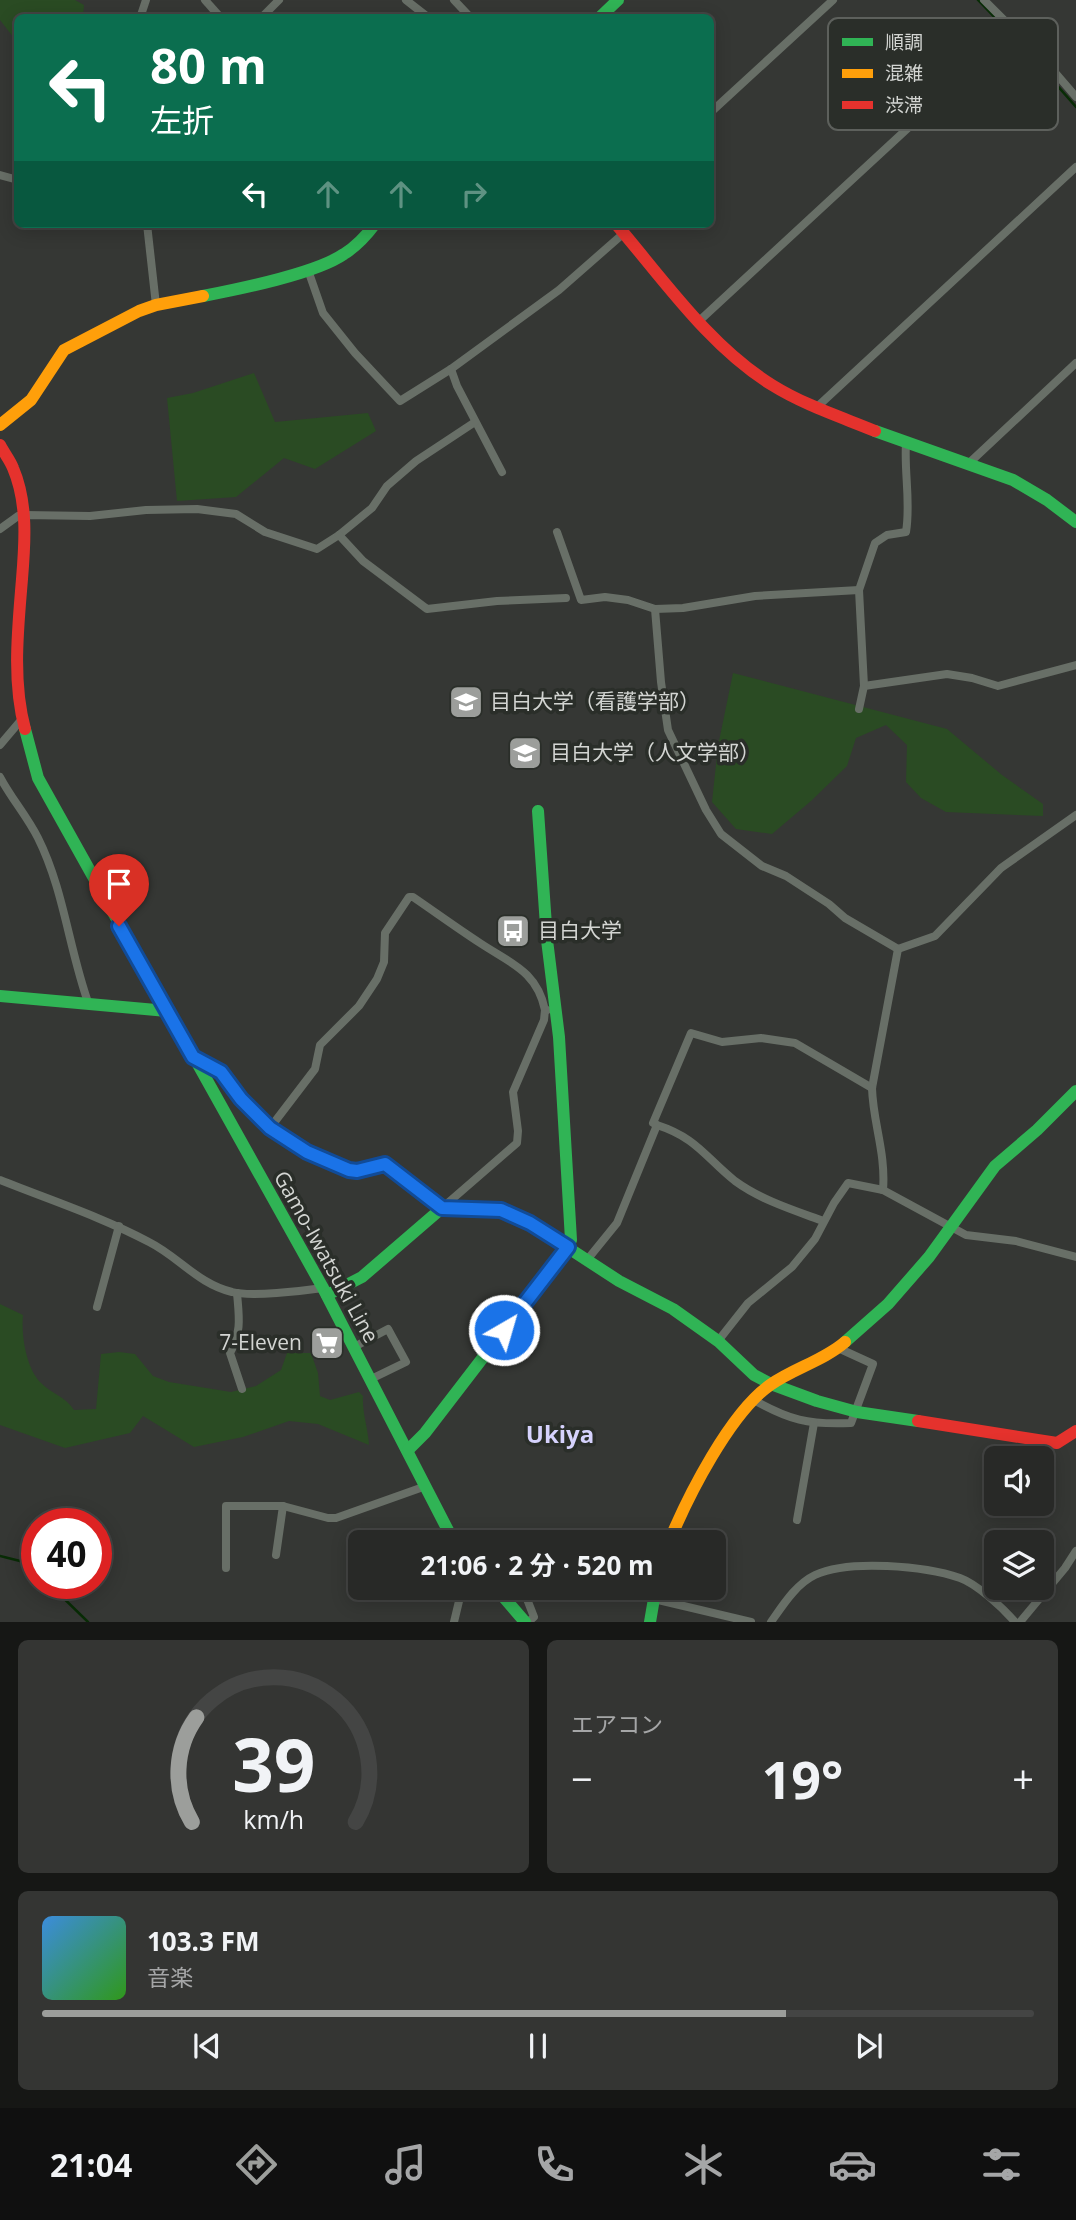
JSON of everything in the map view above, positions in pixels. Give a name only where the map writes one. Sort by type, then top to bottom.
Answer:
[{"type":"street","points":[[205,0],[217,14]]},
{"type":"street","points":[[265,14],[279,0]]},
{"type":"street","points":[[406,0],[424,14]]},
{"type":"street","points":[[454,0],[467,14]]},
{"type":"street","points":[[714,109],[833,0]]},
{"type":"street","points":[[984,0],[1001,18]]},
{"type":"street","points":[[1058,76],[1076,97]]},
{"type":"street","points":[[698,321],[905,130]]},
{"type":"street","points":[[817,407],[1076,167]]},
{"type":"street","points":[[147,228],[156,305]]},
{"type":"street","points":[[0,425],[32,400],[64,351],[128,316],[156,305],[218,293],[308,270],[342,256],[363,240],[372,228]]},
{"type":"street","points":[[308,270],[323,313],[355,353],[400,401],[451,369],[559,290],[620,229],[719,344],[772,385],[817,407],[906,443],[1013,480],[1047,500],[1076,522]]},
{"type":"street","points":[[967,465],[1076,363]]},
{"type":"street","points":[[451,369],[457,386],[502,472]]},
{"type":"street","points":[[0,528],[24,515],[90,516],[146,510],[197,509],[236,514],[265,532],[317,548],[339,535],[372,508],[387,486],[416,461],[475,422]]},
{"type":"street","points":[[859,709],[864,686],[859,590],[875,543],[887,535],[906,532],[909,495],[905,469],[906,443]]},
{"type":"street","name":"Gamo-Iwatsuki Line","points":[[0,445],[14,470],[24,515],[17,654],[22,719],[35,768],[49,801],[325,1292],[448,1530]]},
{"type":"street","points":[[557,532],[581,600],[605,597],[628,600],[655,609],[711,605],[755,596],[859,590]]},
{"type":"street","points":[[339,535],[363,561],[427,609],[497,601],[566,598]]},
{"type":"street","points":[[655,609],[668,730],[706,810],[721,834],[762,866],[786,876],[829,904],[845,918],[898,949],[935,936],[1001,868],[1076,815]]},
{"type":"street","points":[[864,686],[947,674],[998,686],[1076,665]]},
{"type":"street","points":[[0,745],[22,719]]},
{"type":"street","points":[[0,777],[43,850],[89,1005]]},
{"type":"street","points":[[408,1450],[425,1433],[568,1247],[572,1231],[550,1010],[538,811]]},
{"type":"street","points":[[270,1128],[315,1069],[320,1045],[359,1006],[377,979],[384,962],[385,933],[409,897],[413,897],[482,945],[516,964],[528,975],[550,1010]]},
{"type":"street","points":[[883,1190],[885,1167],[872,1088],[898,949]]},
{"type":"street","points":[[0,996],[167,1011]]},
{"type":"street","points":[[0,1180],[119,1226],[159,1247],[199,1279],[237,1293],[325,1292],[362,1277],[517,1143],[513,1092],[550,1010]]},
{"type":"street","points":[[823,1221],[761,1197],[735,1180],[691,1140],[653,1123],[691,1033],[722,1042],[761,1038],[795,1043],[872,1088]]},
{"type":"street","points":[[193,1057],[221,1072],[241,1099],[270,1128],[307,1152],[349,1170],[357,1171],[385,1164],[442,1208],[501,1210],[530,1223],[619,1281],[673,1308],[718,1341],[754,1375],[771,1384],[856,1412],[1057,1443],[1076,1431]]},
{"type":"street","points":[[675,1530],[684,1505],[743,1408],[771,1384],[838,1348],[888,1304],[919,1271],[995,1166],[1037,1130],[1076,1091]]},
{"type":"street","points":[[587,1260],[617,1223],[657,1125]]},
{"type":"street","points":[[718,1341],[748,1303],[792,1267],[814,1239],[848,1183],[883,1190],[906,1200],[966,1235],[1016,1241],[1076,1257]]},
{"type":"street","points":[[97,1307],[119,1226]]},
{"type":"street","points":[[237,1293],[240,1328],[238,1339],[230,1353],[242,1389]]},
{"type":"street","points":[[354,1347],[388,1329],[405,1362],[371,1380]]},
{"type":"street","points":[[752,1399],[780,1414],[814,1423],[851,1423],[873,1364],[838,1348]]},
{"type":"street","points":[[797,1520],[814,1423]]},
{"type":"street","points":[[226,1568],[226,1506],[283,1506],[336,1518],[426,1486]]},
{"type":"street","points":[[276,1555],[283,1506]]},
{"type":"street","points":[[771,1622],[793,1592],[813,1576],[839,1567],[875,1566],[962,1579],[1017,1622],[1076,1551]]},
{"type":"street","points":[[454,1622],[459,1600]]},
{"type":"street","points":[[507,1600],[527,1622],[534,1617],[533,1609],[527,1600]]},
{"type":"street","points":[[650,1622],[654,1600]]},
{"type":"street","points":[[676,1600],[751,1622]]},
{"type":"green space","points":[[0,0],[75,0],[84,5],[83,14],[14,14],[14,38],[0,20]]},
{"type":"green space","points":[[254,373],[275,422],[368,413],[376,431],[315,469],[284,458],[236,497],[177,501],[167,398],[193,393]]},
{"type":"green space","points":[[733,673],[947,729],[1002,775],[1043,804],[1043,816],[946,812],[921,798],[906,782],[907,745],[886,725],[856,738],[847,766],[772,834],[736,829],[712,802],[718,746]]},
{"type":"green space","points":[[0,1304],[23,1315],[24,1341],[28,1360],[36,1377],[67,1401],[74,1410],[96,1409],[101,1354],[135,1354],[153,1376],[169,1382],[231,1392],[256,1386],[281,1370],[287,1353],[311,1353],[318,1373],[320,1396],[330,1400],[359,1392],[363,1396],[369,1445],[318,1424],[289,1421],[243,1437],[194,1447],[143,1416],[130,1433],[65,1448],[0,1425]]},
{"type":"waterway","points":[[978,0],[995,18]]},
{"type":"waterway","points":[[1058,86],[1076,107]]},
{"type":"waterway","points":[[0,1556],[21,1562]]},
{"type":"waterway","points":[[64,1599],[88,1622]]},
{"type":"traffic: fast","points":[[603,14],[618,0]]},
{"type":"traffic: fast","points":[[203,296],[276,280],[315,268],[353,248],[372,228]]},
{"type":"traffic: fast","points":[[875,431],[1013,480],[1047,500],[1076,522]]},
{"type":"traffic: fast","points":[[25,729],[38,778],[323,1288],[448,1530]]},
{"type":"traffic: fast","points":[[408,1450],[425,1433],[571,1240],[559,1037],[547,940],[538,811]]},
{"type":"traffic: fast","points":[[0,996],[167,1011]]},
{"type":"traffic: fast","points":[[845,1342],[888,1304],[929,1257],[995,1166],[1037,1130],[1076,1091]]},
{"type":"traffic: fast","points":[[327,1295],[362,1277],[442,1208],[501,1211],[530,1223],[619,1281],[673,1309],[718,1341],[754,1375],[771,1384],[857,1412],[918,1421]]},
{"type":"traffic: fast","points":[[506,1600],[525,1622]]},
{"type":"traffic: fast","points":[[650,1622],[654,1600]]},
{"type":"traffic: slow","points":[[0,425],[31,400],[64,350],[139,311],[203,296]]},
{"type":"traffic: slow","points":[[674,1530],[699,1479],[725,1435],[755,1398],[770,1385],[845,1342]]},
{"type":"traffic: jam","points":[[619,228],[688,311],[728,352],[749,369],[797,399],[875,431]]},
{"type":"traffic: jam","points":[[0,445],[18,481],[23,509],[24,551],[17,654],[18,692],[25,729]]},
{"type":"traffic: jam","points":[[918,1421],[1057,1443],[1076,1431]]},
{"type":"place","name":"目白大学（看護学部）","points":[[466,702]]},
{"type":"place","name":"目白大学（人文学部）","points":[[525,753]]},
{"type":"place","name":"目白大学","points":[[513,931]]},
{"type":"place","name":"7-Eleven","points":[[327,1343]]},
{"type":"district","name":"Ukiya","points":[[560,1435]]},
{"type":"route","points":[[119,926],[193,1057],[221,1072],[241,1099],[282,1137],[307,1152],[349,1170],[357,1171],[385,1164],[442,1208],[501,1210],[530,1223],[568,1247],[504,1330]]}]
